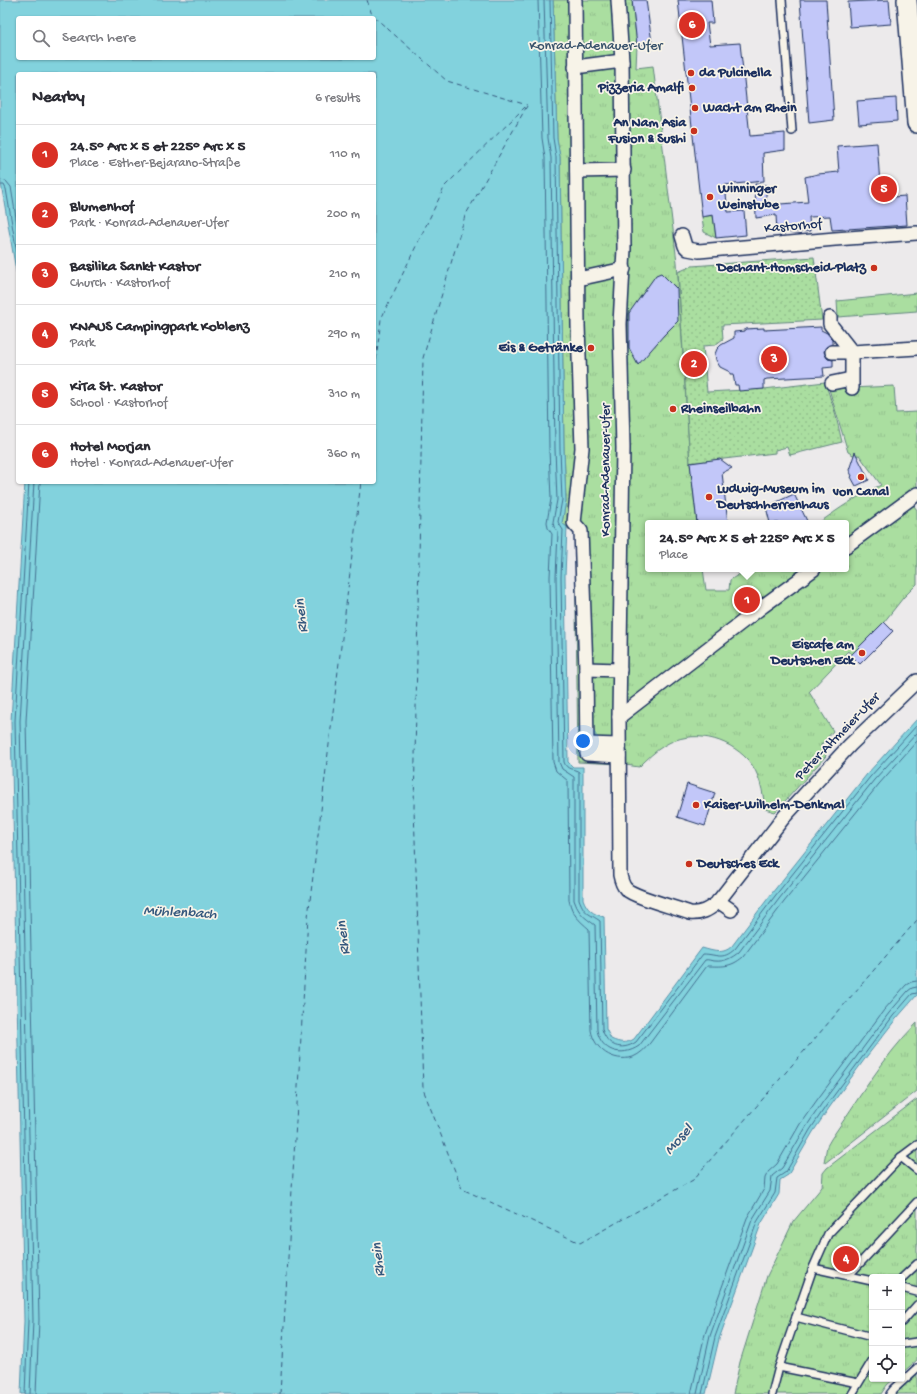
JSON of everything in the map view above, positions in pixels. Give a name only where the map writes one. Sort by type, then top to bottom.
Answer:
[{"type":"street","name":"Konrad-Adenauer-Ufer","points":[[574,0],[582,448],[574,523],[581,531],[588,744],[619,750],[623,456],[620,324],[624,269],[624,170],[622,61],[618,0]]},
{"type":"street","points":[[906,0],[917,123]]},
{"type":"street","points":[[575,67],[622,61]]},
{"type":"street","points":[[577,170],[624,170]]},
{"type":"street","name":"Kastorhof","points":[[682,236],[685,246],[688,249],[699,251],[835,238],[917,233]]},
{"type":"street","points":[[578,279],[624,269]]},
{"type":"street","points":[[830,318],[830,324],[852,352],[851,383],[832,383]]},
{"type":"street","points":[[832,352],[917,348]]},
{"type":"street","points":[[849,544],[917,494]]},
{"type":"street","points":[[619,718],[810,572]]},
{"type":"street","points":[[586,669],[620,670]]},
{"type":"street","name":"Peter-Altmeier-Ufer","points":[[619,750],[614,872],[625,888],[630,891],[690,913],[696,913],[711,908],[718,901],[784,817],[850,745],[917,681]]},
{"type":"street","points":[[718,901],[731,910]]},
{"type":"lane","points":[[782,0],[792,131]]},
{"type":"lane","points":[[772,1394],[779,1367],[813,1268],[828,1234],[901,1157],[917,1145]]},
{"type":"lane","points":[[901,1157],[917,1170]]},
{"type":"lane","points":[[849,1276],[917,1202]]},
{"type":"lane","points":[[905,1275],[917,1264]]},
{"type":"lane","points":[[813,1268],[869,1280]]},
{"type":"lane","points":[[905,1289],[917,1292]]},
{"type":"lane","points":[[905,1319],[917,1305]]},
{"type":"lane","points":[[796,1317],[869,1336]]},
{"type":"lane","points":[[905,1344],[917,1342]]},
{"type":"lane","points":[[852,1394],[869,1366]]},
{"type":"lane","points":[[779,1367],[858,1383]]},
{"type":"lane","points":[[890,1394],[917,1368]]},
{"type":"green space","points":[[553,0],[632,0],[637,45],[636,68],[653,66],[677,262],[690,463],[697,520],[645,520],[645,572],[703,572],[706,590],[729,590],[730,580],[743,572],[849,572],[849,520],[824,520],[849,502],[881,485],[859,455],[855,456],[848,452],[829,389],[894,386],[896,413],[917,412],[917,504],[914,506],[917,510],[917,584],[903,598],[884,622],[851,655],[848,651],[809,692],[833,731],[821,745],[826,756],[775,812],[765,809],[762,789],[758,777],[748,760],[740,752],[730,746],[709,738],[686,737],[675,740],[658,750],[639,767],[619,764],[578,762],[575,535],[562,523],[566,501],[560,157],[557,138]]},
{"type":"green space","points":[[713,215],[716,238],[704,232],[702,217]]},
{"type":"green space","points":[[814,257],[822,320],[722,325],[723,339],[715,345],[703,346],[707,392],[764,389],[825,382],[835,412],[842,442],[790,455],[787,447],[775,450],[775,453],[690,463],[678,272],[692,266]]},
{"type":"green space","points":[[917,293],[917,311],[838,317],[837,301]]},
{"type":"green space","points":[[917,1023],[917,1091],[825,1163],[827,1146],[831,1139],[882,1064]]},
{"type":"green space","points":[[917,1099],[917,1360],[905,1370],[905,1274],[869,1274],[869,1382],[890,1382],[881,1394],[733,1394],[740,1362],[767,1276],[793,1222],[822,1187],[823,1173],[827,1168]]},
{"type":"green space","points":[[917,1373],[917,1394],[896,1394]]},
{"type":"water","points":[[0,0],[553,0],[557,138],[560,157],[566,501],[562,523],[567,527],[565,576],[568,762],[573,767],[583,767],[583,899],[586,906],[591,911],[604,917],[606,1029],[611,1039],[628,1042],[634,1039],[702,948],[714,951],[725,951],[732,946],[772,893],[867,774],[917,719],[917,995],[867,1056],[813,1132],[788,1175],[780,1180],[779,1194],[761,1224],[719,1339],[706,1394],[21,1394],[24,1321],[11,721],[25,484],[376,484],[376,72],[16,72],[16,270],[0,178]]},
{"type":"building","name":"Konrad-Adenauer-Ufer","points":[[632,0],[646,0],[652,43],[637,45]]},
{"type":"building","points":[[678,0],[711,0],[713,23],[707,23],[710,45],[740,43],[750,136],[785,133],[785,150],[763,153],[764,181],[725,185],[728,212],[744,211],[746,235],[716,238],[713,215],[702,217]]},
{"type":"building","points":[[800,0],[826,0],[834,120],[809,123]]},
{"type":"building","points":[[889,0],[891,24],[850,27],[848,2]]},
{"type":"building","points":[[896,98],[897,121],[859,124],[857,101]]},
{"type":"building","points":[[877,143],[881,198],[905,196],[907,225],[832,230],[830,216],[809,217],[810,231],[777,233],[776,215],[756,218],[755,184],[766,185],[766,205],[808,202],[805,177],[839,172],[837,146]]},
{"type":"building","points":[[661,273],[677,289],[678,321],[638,365],[629,348],[629,313],[656,275]]},
{"type":"building","points":[[821,327],[821,330],[827,333],[832,339],[832,344],[825,348],[824,352],[828,359],[833,360],[833,367],[823,368],[824,376],[767,379],[764,380],[764,389],[739,391],[738,385],[735,385],[733,374],[730,374],[730,372],[720,367],[716,360],[715,354],[717,349],[734,338],[734,332],[745,331],[745,329],[764,328],[764,330]]},
{"type":"building","points":[[855,452],[869,480],[856,486],[849,470]]},
{"type":"building","name":"Ludwig-Museum im Deutschherrenhaus","points":[[720,459],[732,468],[722,473],[728,520],[697,520],[690,463]]},
{"type":"building","points":[[794,494],[807,520],[769,520],[766,507]]},
{"type":"building","points":[[884,622],[893,631],[860,664],[851,655]]},
{"type":"building","name":"Kaiser-Wilhelm-Denkmal","points":[[687,784],[715,793],[705,826],[677,817]]},
{"type":"ferry route","points":[[367,0],[373,16]]},
{"type":"ferry route","points":[[376,19],[447,81],[527,105]]},
{"type":"ferry route","points":[[527,106],[465,216],[423,358],[414,808],[423,1089],[462,1189],[580,1243],[693,1180],[917,920]]},
{"type":"ferry route","points":[[376,361],[381,319],[445,186],[525,107]]},
{"type":"ferry route","points":[[280,1394],[308,917],[361,484]]},
{"type":"place","name":"Hotel Morjan","points":[[692,25]]},
{"type":"place","name":"da Pulcinella","points":[[691,73]]},
{"type":"place","name":"Pizzeria Amalfi","points":[[692,88]]},
{"type":"place","name":"Wacht am Rhein","points":[[695,108]]},
{"type":"place","name":"An Nam Asia Fusion & Sushi","points":[[694,131]]},
{"type":"place","name":"KiTa St. Kastor","points":[[884,189]]},
{"type":"place","name":"Winninger Weinstube","points":[[710,197]]},
{"type":"place","name":"Dechant-Homscheid-Platz","points":[[874,268]]},
{"type":"place","name":"Eis & Getränke","points":[[591,348]]},
{"type":"place","name":"Basilika Sankt Kastor","points":[[774,359]]},
{"type":"place","name":"Blumenhof","points":[[694,364]]},
{"type":"place","name":"Rheinseilbahn","points":[[673,409]]},
{"type":"place","name":"von Canal","points":[[861,477]]},
{"type":"place","name":"Ludwig-Museum im Deutschherrenhaus","points":[[709,497]]},
{"type":"place","name":"24.5° Arc x 5 et 225° Arc x 5","points":[[747,600]]},
{"type":"place","name":"Eiscafe am Deutschen Eck","points":[[862,653]]},
{"type":"place","name":"Kaiser-Wilhelm-Denkmal","points":[[696,805]]},
{"type":"place","name":"Deutsches Eck","points":[[689,864]]},
{"type":"place","name":"KNAUS Campingpark Koblenz","points":[[846,1259]]},
{"type":"water label","name":"Rhein","points":[[302,616]]},
{"type":"water label","name":"Mühlenbach","points":[[180,913]]},
{"type":"water label","name":"Rhein","points":[[344,938]]},
{"type":"water label","name":"Mosel","points":[[679,1140]]},
{"type":"water label","name":"Rhein","points":[[379,1260]]}]
